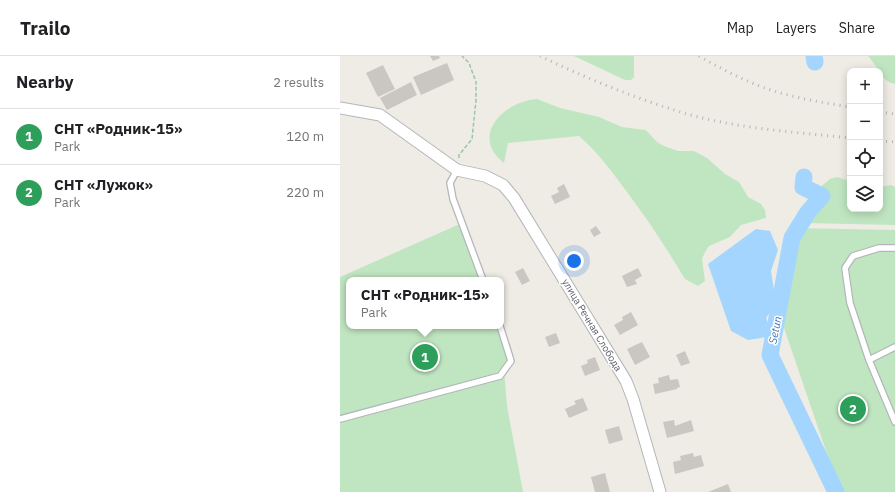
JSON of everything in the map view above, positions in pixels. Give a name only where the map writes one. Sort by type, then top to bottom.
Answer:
[{"type":"street","name":"улица Речная Слобода","points":[[340,108],[380,115],[457,170],[485,176],[504,185],[523,211],[626,381],[633,398],[660,492]]},
{"type":"lane","points":[[457,170],[450,183],[453,199],[482,277]]},
{"type":"lane","points":[[895,248],[879,248],[853,256],[845,268],[850,303],[869,360],[895,422]]},
{"type":"lane","points":[[340,419],[500,376],[511,361],[501,329]]},
{"type":"lane","points":[[869,360],[895,347]]},
{"type":"path","points":[[457,170],[459,155],[472,139],[476,100],[476,82],[469,63],[462,56]]},
{"type":"green space","points":[[574,56],[634,56],[634,77],[631,80],[625,80]]},
{"type":"green space","points":[[868,56],[895,56],[895,84],[886,80],[883,76],[883,68],[877,68]]},
{"type":"green space","points":[[537,99],[560,108],[599,117],[622,127],[646,130],[657,142],[678,151],[694,151],[707,158],[725,174],[739,182],[748,197],[761,204],[765,210],[766,218],[741,225],[730,237],[709,246],[702,259],[705,281],[698,286],[685,279],[627,192],[599,155],[579,136],[508,143],[504,163],[494,153],[490,142],[490,131],[495,122],[503,113],[513,106],[525,101]]},
{"type":"green space","points":[[837,177],[847,180],[847,212],[883,212],[883,186],[891,185],[895,187],[895,225],[806,223],[808,215],[812,209],[812,194],[830,179]]},
{"type":"green space","points":[[462,223],[483,277],[346,277],[346,329],[503,329],[513,354],[504,370],[507,406],[523,492],[340,492],[340,277]]},
{"type":"green space","points":[[792,228],[895,230],[895,492],[840,492],[783,325]]},
{"type":"water","points":[[756,229],[770,231],[778,250],[771,271],[776,304],[766,318],[773,336],[748,340],[731,331],[708,264]]},
{"type":"building","points":[[430,56],[439,56],[440,58],[433,61]]},
{"type":"building","points":[[447,63],[454,80],[421,95],[413,77]]},
{"type":"building","points":[[383,65],[395,89],[378,97],[366,73]]},
{"type":"building","points":[[411,82],[417,95],[387,110],[380,98]]},
{"type":"building","points":[[564,184],[570,197],[555,204],[551,196],[559,192],[557,188]]},
{"type":"building","points":[[596,226],[601,233],[594,237],[590,230]]},
{"type":"building","points":[[523,268],[530,281],[522,285],[515,272]]},
{"type":"building","points":[[638,268],[642,276],[635,280],[637,284],[627,287],[622,276]]},
{"type":"building","points":[[631,312],[638,325],[620,335],[614,325],[623,320],[622,317]]},
{"type":"building","points":[[556,333],[560,343],[549,347],[545,337]]},
{"type":"building","points":[[642,342],[650,357],[635,365],[627,349]]},
{"type":"building","points":[[685,351],[690,363],[681,366],[676,355]]},
{"type":"building","points":[[595,357],[600,370],[585,376],[581,366],[588,363],[587,360]]},
{"type":"building","points":[[669,375],[670,380],[678,379],[680,387],[655,394],[653,384],[659,383],[658,378]]},
{"type":"building","points":[[583,398],[588,410],[569,418],[565,409],[576,404],[574,401]]},
{"type":"building","points":[[674,420],[675,426],[691,420],[694,431],[667,438],[663,422]]},
{"type":"building","points":[[619,426],[623,440],[609,444],[605,430]]},
{"type":"building","points":[[693,453],[694,457],[701,455],[704,466],[675,474],[673,462],[681,460],[680,456]]},
{"type":"building","points":[[605,473],[610,492],[595,492],[591,477]]},
{"type":"building","points":[[728,484],[731,492],[708,492]]},
{"type":"waterway","name":"Setun","points":[[814,56],[815,62]]},
{"type":"waterway","name":"Setun","points":[[804,177],[803,187],[822,196],[808,212],[792,238],[770,355],[836,492]]},
{"type":"railway","points":[[540,56],[613,88],[687,114],[748,127],[847,138]]},
{"type":"railway","points":[[699,56],[720,68],[768,89],[803,99],[847,106]]},
{"type":"railway","points":[[883,112],[895,114]]},
{"type":"railway","points":[[883,141],[895,142]]},
{"type":"place","name":"СНТ «Родник-15»","points":[[425,357]]},
{"type":"place","name":"СНТ «Лужок»","points":[[853,409]]}]
